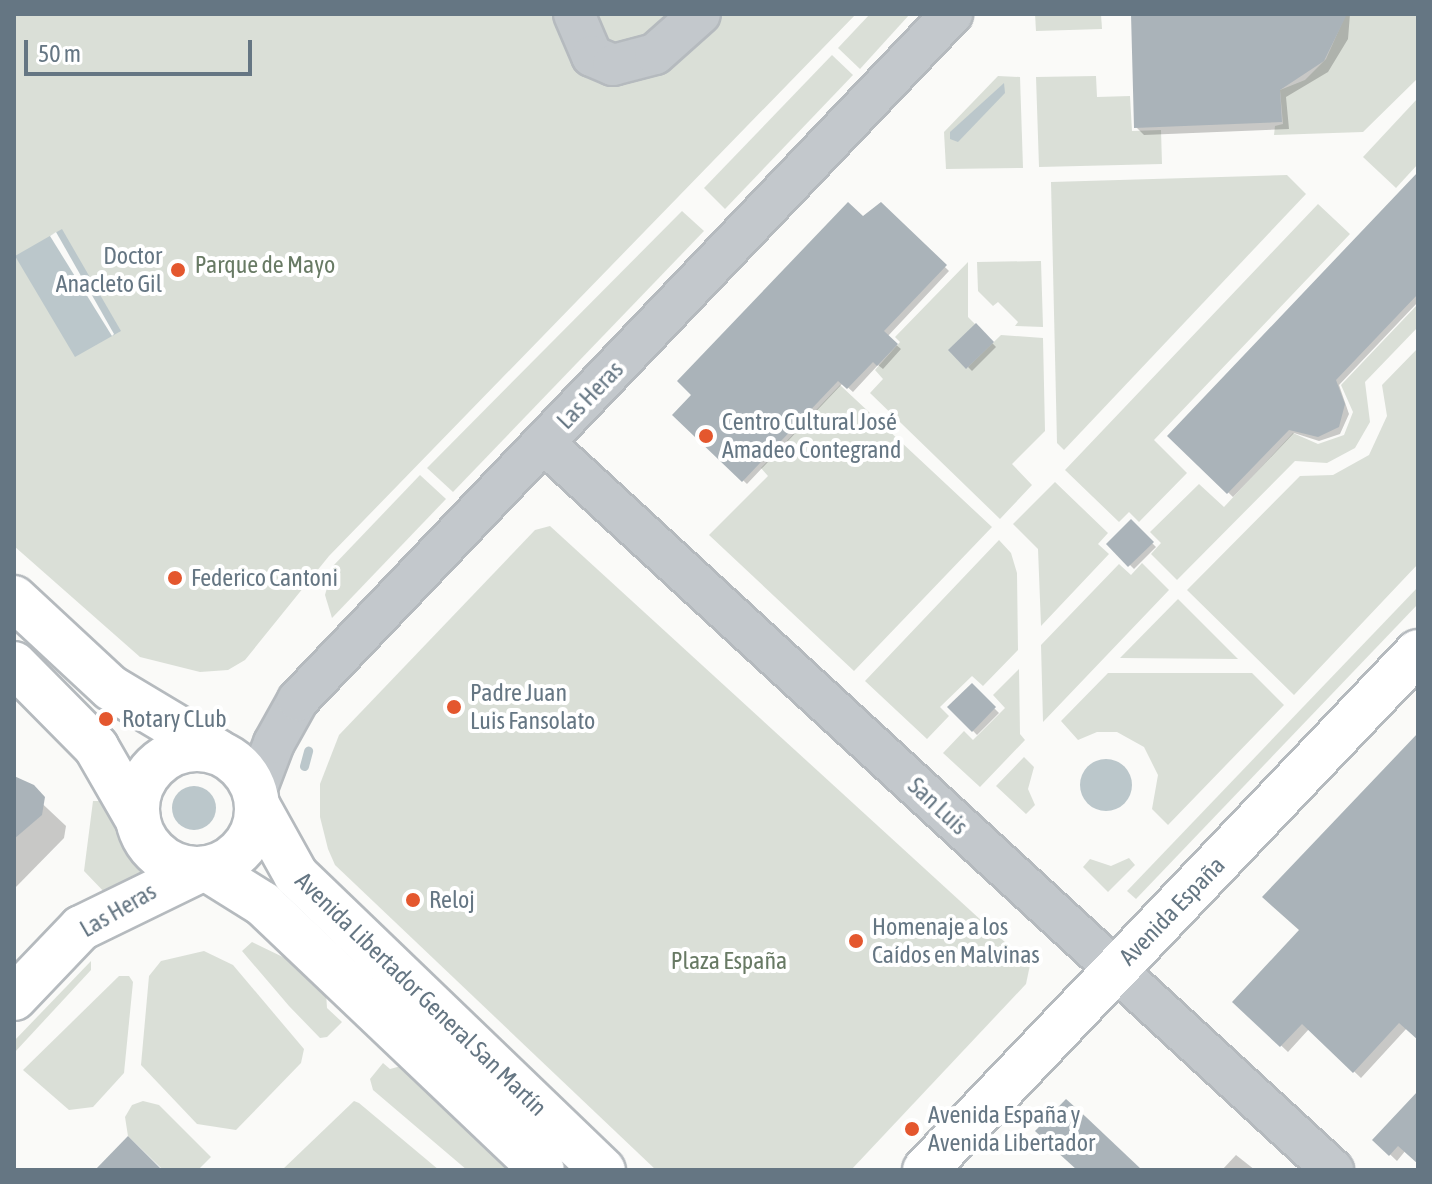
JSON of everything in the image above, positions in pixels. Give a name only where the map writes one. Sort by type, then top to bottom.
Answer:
[{"type":"main road","points":[[14,598],[111,688],[236,762],[256,799],[250,839],[237,855],[202,870],[159,856],[96,747],[14,664]]},
{"type":"main road","name":"Avenida España","points":[[925,1170],[1418,652]]},
{"type":"main road","points":[[138,820],[141,789],[158,763],[176,752],[218,752]]},
{"type":"main road","name":"Avenida Libertador General San Martín","points":[[256,799],[296,875],[603,1170]]},
{"type":"main road","name":"Avenida Libertador General San Martín","points":[[202,870],[263,904],[542,1170]]},
{"type":"main road","name":"Las Heras","points":[[14,998],[81,928],[202,870]]},
{"type":"street","points":[[574,14],[592,56],[613,65],[655,54],[700,14]]},
{"type":"street","name":"Las Heras","points":[[256,799],[274,743],[298,700],[952,14]]},
{"type":"street","name":"San Luis","points":[[544,443],[1333,1170]]},
{"type":"green space","name":"Parque de Mayo","points":[[14,14],[856,14],[329,556],[245,660],[228,670],[200,672],[140,657],[14,546]]},
{"type":"green space","points":[[870,14],[910,14],[860,69],[838,48]]},
{"type":"green space","points":[[1035,14],[1101,14],[1102,29],[1036,31]]},
{"type":"green space","points":[[1346,14],[1418,14],[1418,78],[1363,132],[1274,135],[1275,126],[1283,124],[1280,90],[1305,80],[1326,59]]},
{"type":"green space","points":[[832,55],[853,75],[725,209],[704,188]]},
{"type":"green space","points":[[998,76],[1020,77],[1023,168],[946,169],[944,132]]},
{"type":"green space","points":[[1096,76],[1097,97],[1130,96],[1132,131],[1161,130],[1162,164],[1039,167],[1036,77]]},
{"type":"green space","points":[[1418,98],[1418,164],[1396,188],[1363,157]]},
{"type":"green space","points":[[1287,175],[1306,194],[1064,450],[1057,443],[1051,182]]},
{"type":"green space","points":[[1318,204],[1350,234],[1154,440],[1187,473],[1139,522],[1129,512],[1119,522],[1065,470]]},
{"type":"green space","points":[[682,211],[704,231],[453,492],[427,468]]},
{"type":"green space","points":[[1041,261],[1043,327],[1015,326],[1018,322],[998,302],[993,306],[978,291],[977,262]]},
{"type":"green space","points":[[968,262],[968,317],[975,324],[967,368],[1001,335],[1043,338],[1045,431],[1012,464],[1032,485],[1000,519],[870,393],[883,379],[875,370],[900,342],[895,337]]},
{"type":"green space","points":[[1418,304],[1418,327],[1365,382],[1370,422],[1355,448],[1327,463],[1295,461],[1177,580],[1151,554],[1161,543],[1150,532],[1199,484],[1224,507],[1293,433],[1318,444],[1344,435],[1353,412],[1341,385]]},
{"type":"green space","points":[[1418,348],[1418,564],[1294,695],[1187,590],[1300,476],[1333,475],[1369,455],[1387,416],[1382,385]]},
{"type":"green space","points":[[840,385],[992,527],[854,671],[709,535],[768,476],[761,468]]},
{"type":"green space","points":[[420,475],[446,499],[332,618],[325,595],[333,566]]},
{"type":"green space","points":[[1055,482],[1108,533],[1098,544],[1109,554],[1041,626],[1038,549],[1013,524]]},
{"type":"green space","name":"Plaza España","points":[[550,526],[1030,965],[1026,984],[851,1170],[656,1170],[335,865],[320,817],[320,784],[339,735],[535,530]]},
{"type":"green space","points":[[999,540],[1011,553],[1017,573],[1018,650],[983,686],[972,676],[940,707],[949,716],[927,739],[865,681]]},
{"type":"green space","points":[[1142,563],[1169,590],[1043,722],[1041,645],[1119,564],[1131,575]]},
{"type":"green space","points":[[1418,587],[1418,604],[1136,899],[1127,891]]},
{"type":"green space","points":[[1178,599],[1238,659],[1120,658]]},
{"type":"green space","points":[[1019,669],[1020,734],[1025,740],[980,787],[943,753],[964,731],[973,740],[1005,708],[993,695]]},
{"type":"green space","points":[[1108,673],[1252,673],[1284,705],[1168,825],[1152,809],[1158,775],[1144,747],[1117,732],[1097,732],[1078,740],[1061,721]]},
{"type":"green space","points":[[1024,757],[1034,767],[1028,789],[1035,805],[1026,814],[996,786]]},
{"type":"green space","points":[[93,801],[101,801],[126,844],[154,872],[108,896],[84,871]]},
{"type":"green space","points":[[1129,858],[1135,865],[1108,892],[1083,867],[1090,859],[1111,866]]},
{"type":"green space","points":[[252,942],[289,960],[326,993],[327,1008],[342,1022],[327,1037],[320,1038],[242,951]]},
{"type":"green space","points":[[204,951],[233,965],[304,1049],[301,1063],[236,1130],[197,1124],[141,1065],[149,976],[161,961]]},
{"type":"green space","points":[[91,961],[91,970],[15,1052],[14,1041]]},
{"type":"green space","points":[[119,976],[129,976],[133,982],[124,1073],[93,1107],[69,1110],[23,1070]]},
{"type":"green space","points":[[383,1063],[390,1069],[401,1066],[510,1170],[467,1170],[373,1090],[370,1079]]},
{"type":"green space","points":[[143,1101],[159,1105],[211,1157],[198,1170],[163,1170],[128,1136],[125,1117],[132,1105]]},
{"type":"green space","points":[[354,1101],[359,1103],[439,1170],[282,1170]]},
{"type":"shaded area","points":[[1004,83],[1005,93],[958,142],[950,139],[950,132]]},
{"type":"shaded area","points":[[62,229],[121,331],[75,357],[15,256]]},
{"type":"shaded area","points":[[1106,759],[1124,767],[1132,785],[1124,803],[1106,811],[1088,803],[1080,785],[1088,767]]},
{"type":"shaded area","points":[[194,786],[209,793],[216,808],[209,823],[194,830],[179,823],[172,808],[179,793]]},
{"type":"pier","points":[[56,232],[114,334],[112,336],[50,236]]},
{"type":"building","points":[[1131,14],[1347,14],[1324,61],[1280,90],[1282,122],[1134,128]]},
{"type":"building","points":[[1418,172],[1418,294],[1336,380],[1345,404],[1339,427],[1318,437],[1289,430],[1227,494],[1167,436]]},
{"type":"building","points":[[848,202],[863,216],[881,202],[947,265],[884,331],[898,344],[877,366],[873,362],[847,389],[838,381],[742,482],[672,415],[691,395],[677,381]]},
{"type":"building","points":[[976,323],[994,342],[966,369],[948,350]]},
{"type":"building","points":[[1131,519],[1154,542],[1128,567],[1106,544]]},
{"type":"building","points":[[972,683],[996,707],[972,732],[947,707]]},
{"type":"building","points":[[1418,733],[1418,1040],[1399,1023],[1353,1073],[1302,1024],[1280,1047],[1232,1002],[1299,930],[1262,897]]},
{"type":"building","points":[[14,776],[34,785],[45,797],[42,815],[14,839]]},
{"type":"building","points":[[1418,1091],[1418,1164],[1398,1146],[1389,1156],[1372,1140]]},
{"type":"building","points":[[1066,1099],[1142,1170],[1077,1170],[1055,1150],[1035,1131]]},
{"type":"building","points":[[128,1136],[162,1170],[95,1170]]},
{"type":"waterway","points":[[304,766],[308,751]]},
{"type":"place","name":"Doctor Anacleto Gil","points":[[178,270]]},
{"type":"place","name":"Centro Cultural José Amadeo Contegrand","points":[[706,436]]},
{"type":"place","name":"Federico Cantoni","points":[[175,578]]},
{"type":"place","name":"Padre Juan Luis Fansolato","points":[[454,707]]},
{"type":"place","name":"Rotary CLub","points":[[106,719]]},
{"type":"place","name":"Reloj","points":[[413,900]]},
{"type":"place","name":"Homenaje a los Caídos en Malvinas","points":[[856,941]]},
{"type":"place","name":"Avenida España y Avenida Libertador","points":[[912,1129]]}]
